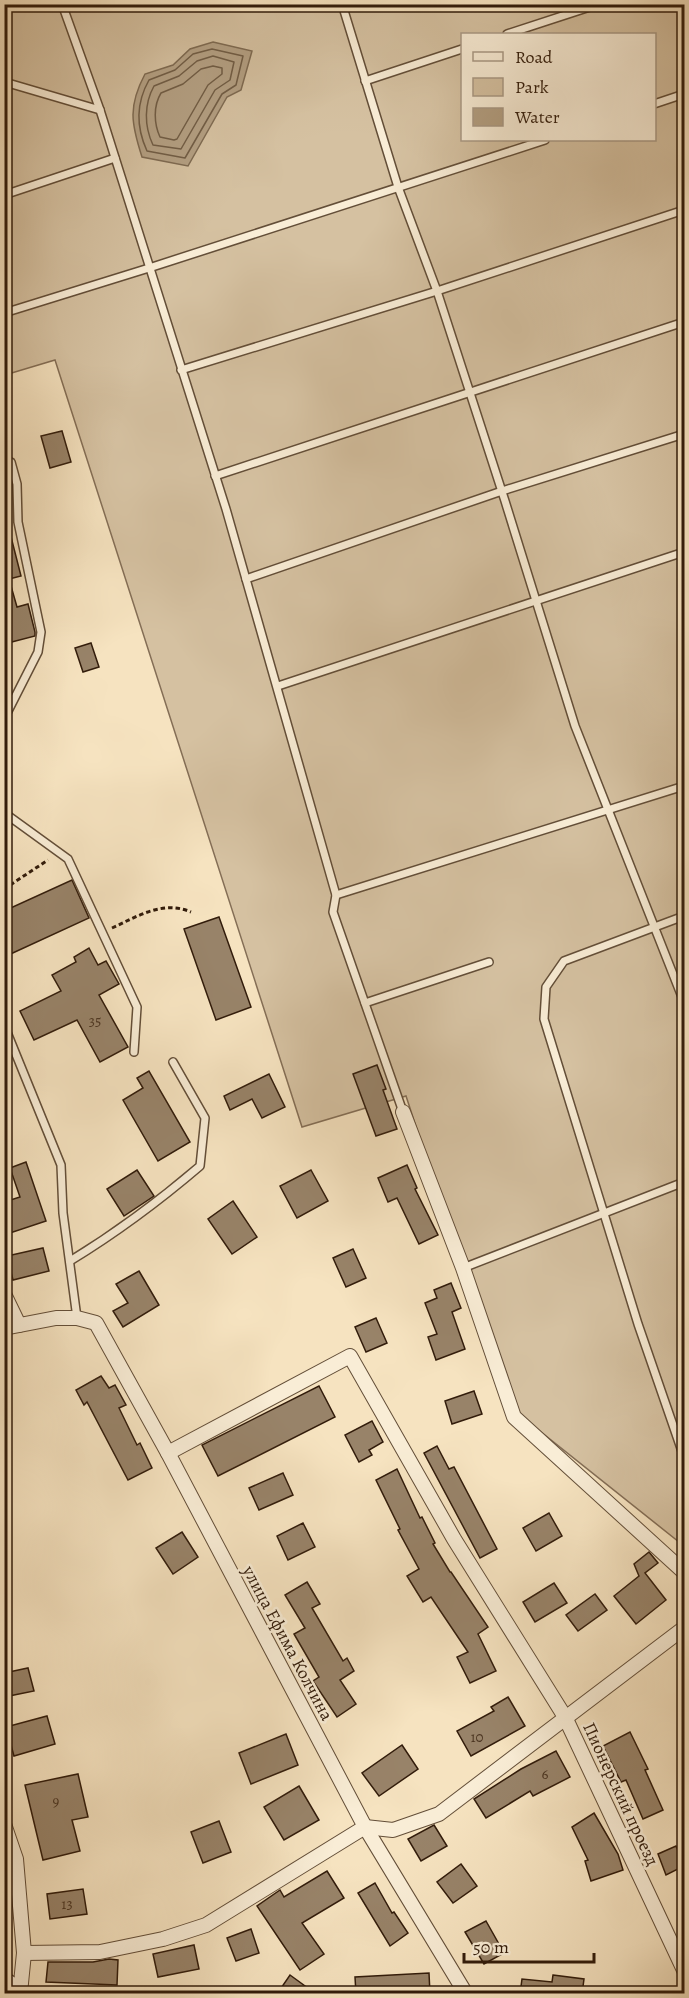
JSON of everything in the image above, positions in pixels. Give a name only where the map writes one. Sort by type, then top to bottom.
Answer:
[{"type":"street","points":[[403,1112],[463,1268],[514,1417],[684,1572]]},
{"type":"street","points":[[4,1294],[19,1325]]},
{"type":"street","points":[[4,1328],[56,1318],[77,1318]]},
{"type":"street","name":"улица Ефима Колчина","points":[[77,1318],[96,1323],[168,1453],[365,1827],[465,1994]]},
{"type":"street","points":[[168,1453],[350,1356],[454,1539],[565,1717],[684,1628]]},
{"type":"street","name":"Пионерский проезд","points":[[365,1827],[393,1830],[439,1814],[565,1717],[684,1970]]},
{"type":"street","points":[[4,1824],[16,1859],[24,1953],[15,1989]]},
{"type":"street","points":[[24,1953],[100,1952],[163,1939],[206,1925],[365,1827]]},
{"type":"lane","points":[[62,4],[100,110],[215,476],[278,686],[336,895],[333,912],[403,1112]]},
{"type":"lane","points":[[342,4],[398,187],[437,291],[575,726],[684,1002]]},
{"type":"lane","points":[[510,33],[599,4]]},
{"type":"lane","points":[[365,81],[461,49]]},
{"type":"lane","points":[[4,83],[8,82],[100,110]]},
{"type":"lane","points":[[656,103],[684,94]]},
{"type":"lane","points":[[4,313],[542,141]]},
{"type":"lane","points":[[4,195],[115,158]]},
{"type":"lane","points":[[181,370],[437,291],[684,210]]},
{"type":"lane","points":[[215,476],[684,322]]},
{"type":"lane","points":[[246,579],[502,491],[684,434]]},
{"type":"lane","points":[[4,460],[11,462],[17,484],[18,522],[41,632],[38,652],[4,719]]},
{"type":"lane","points":[[278,686],[684,552]]},
{"type":"lane","points":[[336,895],[684,786]]},
{"type":"lane","points":[[4,816],[10,817],[68,859],[136,1007],[134,1052]]},
{"type":"lane","points":[[684,916],[564,961],[546,987],[544,1018],[638,1324],[684,1457]]},
{"type":"lane","points":[[364,1003],[489,962]]},
{"type":"lane","points":[[4,1025],[62,1165],[63,1214],[77,1318]]},
{"type":"lane","points":[[69,1261],[168,1194],[200,1166],[205,1118],[174,1062]]},
{"type":"lane","points":[[463,1268],[684,1182]]},
{"type":"path","points":[[4,889],[42,865],[57,851]]},
{"type":"path","points":[[102,932],[155,909],[179,907],[191,912]]},
{"type":"green space","points":[[5,5],[684,5],[684,1546],[507,1405],[406,1096],[302,1127],[55,360],[5,375]]},
{"type":"water","points":[[213,42],[252,51],[241,90],[227,97],[188,166],[142,157],[135,134],[133,115],[136,96],[145,74],[173,65],[190,49]]},
{"type":"building","points":[[62,431],[71,462],[50,468],[41,436]]},
{"type":"building","points":[[9,529],[21,576],[9,579],[17,607],[28,604],[35,636],[4,644],[4,530]]},
{"type":"building","points":[[91,643],[99,667],[83,672],[75,648]]},
{"type":"building","points":[[72,880],[89,918],[4,957],[4,911]]},
{"type":"building","points":[[219,917],[251,1007],[216,1020],[184,929]]},
{"type":"building","points":[[89,948],[98,965],[106,961],[119,984],[99,995],[128,1047],[100,1062],[77,1020],[34,1040],[20,1011],[61,991],[52,975],[76,962],[74,957]]},
{"type":"building","points":[[377,1065],[397,1129],[376,1136],[353,1074]]},
{"type":"building","points":[[149,1071],[190,1142],[158,1161],[123,1100],[143,1088],[137,1078]]},
{"type":"building","points":[[269,1074],[285,1107],[262,1118],[252,1099],[230,1110],[224,1096]]},
{"type":"building","points":[[26,1162],[46,1221],[4,1235],[4,1202],[20,1197],[10,1168]]},
{"type":"building","points":[[407,1165],[417,1188],[415,1189],[438,1235],[419,1244],[397,1198],[388,1202],[378,1178]]},
{"type":"building","points":[[137,1170],[154,1196],[124,1216],[107,1189]]},
{"type":"building","points":[[311,1170],[328,1201],[297,1218],[280,1186]]},
{"type":"building","points":[[233,1201],[257,1237],[232,1254],[208,1219]]},
{"type":"building","points":[[43,1248],[49,1271],[13,1280],[7,1256]]},
{"type":"building","points":[[353,1249],[366,1278],[346,1287],[333,1258]]},
{"type":"building","points":[[139,1271],[159,1305],[123,1327],[113,1311],[128,1303],[116,1284]]},
{"type":"building","points":[[451,1283],[461,1308],[452,1312],[465,1349],[436,1360],[428,1337],[437,1334],[425,1303],[437,1298],[434,1290]]},
{"type":"building","points":[[376,1318],[387,1343],[366,1352],[355,1327]]},
{"type":"building","points":[[101,1376],[109,1388],[115,1385],[126,1405],[119,1408],[137,1445],[140,1443],[152,1468],[128,1480],[87,1402],[84,1405],[76,1390]]},
{"type":"building","points":[[319,1386],[335,1417],[218,1476],[202,1445]]},
{"type":"building","points":[[474,1391],[482,1414],[452,1424],[445,1401]]},
{"type":"building","points":[[372,1421],[383,1442],[369,1450],[372,1455],[359,1462],[345,1435]]},
{"type":"building","points":[[437,1446],[449,1469],[454,1467],[497,1549],[480,1558],[424,1453]]},
{"type":"building","points":[[397,1469],[420,1518],[422,1517],[435,1543],[433,1544],[488,1627],[478,1634],[496,1671],[470,1683],[457,1657],[468,1652],[431,1597],[423,1602],[407,1576],[419,1569],[398,1530],[400,1529],[376,1480]]},
{"type":"building","points":[[283,1473],[293,1495],[259,1510],[249,1488]]},
{"type":"building","points":[[549,1513],[562,1536],[536,1551],[523,1528]]},
{"type":"building","points":[[303,1523],[315,1547],[288,1560],[277,1536]]},
{"type":"building","points":[[182,1532],[198,1557],[173,1574],[156,1548]]},
{"type":"building","points":[[649,1552],[658,1563],[645,1573],[666,1600],[636,1624],[614,1596],[639,1576],[634,1564]]},
{"type":"building","points":[[307,1582],[320,1604],[312,1608],[343,1661],[347,1658],[354,1671],[340,1680],[356,1704],[337,1717],[313,1681],[319,1677],[294,1634],[305,1628],[285,1595]]},
{"type":"building","points":[[554,1583],[567,1603],[535,1622],[523,1602]]},
{"type":"building","points":[[595,1594],[607,1610],[578,1631],[566,1615]]},
{"type":"building","points":[[28,1668],[34,1691],[4,1697],[4,1673]]},
{"type":"building","points":[[508,1697],[525,1726],[471,1756],[457,1731],[494,1711],[491,1707]]},
{"type":"building","points":[[47,1716],[55,1744],[14,1756],[6,1727]]},
{"type":"building","points":[[630,1732],[648,1769],[645,1770],[663,1810],[643,1819],[626,1780],[621,1782],[603,1746]]},
{"type":"building","points":[[286,1734],[298,1765],[251,1784],[239,1753]]},
{"type":"building","points":[[402,1745],[418,1769],[379,1796],[362,1773]]},
{"type":"building","points":[[556,1751],[570,1777],[533,1796],[530,1791],[486,1818],[474,1799],[521,1769]]},
{"type":"building","points":[[78,1774],[88,1817],[72,1820],[80,1851],[43,1860],[25,1785]]},
{"type":"building","points":[[299,1786],[319,1820],[284,1840],[264,1807]]},
{"type":"building","points":[[594,1813],[618,1854],[623,1870],[591,1881],[585,1861],[588,1860],[572,1827]]},
{"type":"building","points":[[219,1821],[231,1852],[203,1863],[191,1832]]},
{"type":"building","points":[[434,1825],[447,1846],[421,1861],[408,1839]]},
{"type":"building","points":[[676,1846],[684,1866],[666,1875],[658,1854]]},
{"type":"building","points":[[461,1864],[477,1886],[453,1903],[437,1882]]},
{"type":"building","points":[[327,1871],[344,1898],[302,1923],[324,1954],[300,1970],[257,1906],[280,1890],[284,1897]]},
{"type":"building","points":[[375,1883],[392,1913],[394,1912],[408,1933],[390,1946],[358,1893]]},
{"type":"building","points":[[83,1889],[87,1914],[50,1919],[47,1894]]},
{"type":"building","points":[[486,1921],[504,1953],[484,1964],[465,1932]]},
{"type":"building","points":[[251,1929],[259,1953],[236,1961],[227,1938]]},
{"type":"building","points":[[194,1945],[199,1969],[158,1977],[153,1954]]},
{"type":"building","points":[[118,1960],[117,1985],[46,1982],[48,1962],[93,1962]]},
{"type":"building","points":[[429,1973],[430,1994],[356,1994],[355,1977]]},
{"type":"building","points":[[290,1975],[316,1994],[277,1994]]},
{"type":"building","points":[[553,1975],[584,1979],[582,1994],[520,1994],[522,1979],[552,1982]]}]
